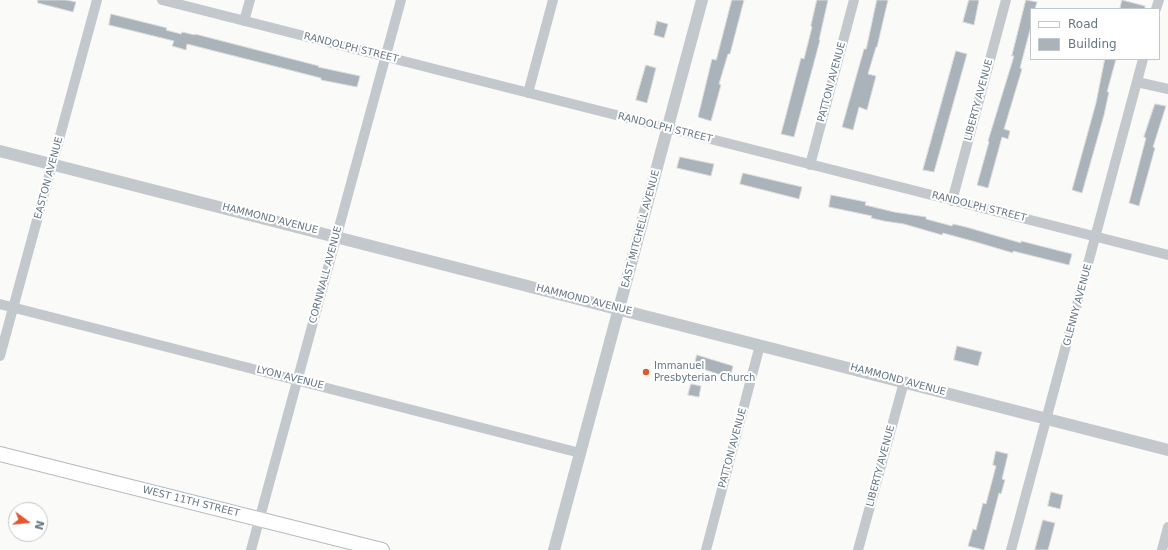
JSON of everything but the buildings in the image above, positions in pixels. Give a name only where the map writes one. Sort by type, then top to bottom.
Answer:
[{"type":"main road","name":"WEST 11TH STREET","points":[[0,454],[382,550]]},
{"type":"street","name":"EASTON AVENUE","points":[[0,356],[97,0]]},
{"type":"street","name":"RANDOLPH STREET","points":[[162,0],[1168,255]]},
{"type":"street","points":[[244,21],[250,0]]},
{"type":"street","name":"CORNWALL AVENUE","points":[[251,550],[401,0]]},
{"type":"street","points":[[528,93],[553,0]]},
{"type":"street","name":"EAST MITCHELL AVENUE","points":[[554,550],[702,0]]},
{"type":"street","name":"PATTON AVENUE","points":[[810,165],[854,0]]},
{"type":"street","name":"LIBERTY AVENUE","points":[[952,200],[1006,0]]},
{"type":"street","name":"GLENNY AVENUE","points":[[1011,550],[1143,60]]},
{"type":"street","points":[[1137,82],[1168,89]]},
{"type":"street","name":"HAMMOND AVENUE","points":[[0,151],[1168,450]]},
{"type":"street","name":"LYON AVENUE","points":[[0,304],[580,453]]},
{"type":"street","name":"PATTON AVENUE","points":[[706,550],[760,345]]},
{"type":"street","name":"LIBERTY AVENUE","points":[[858,550],[904,382]]},
{"type":"street","points":[[1162,550],[1168,527]]},
{"type":"place","name":"Immanuel Presbyterian Church","points":[[646,372]]}]
